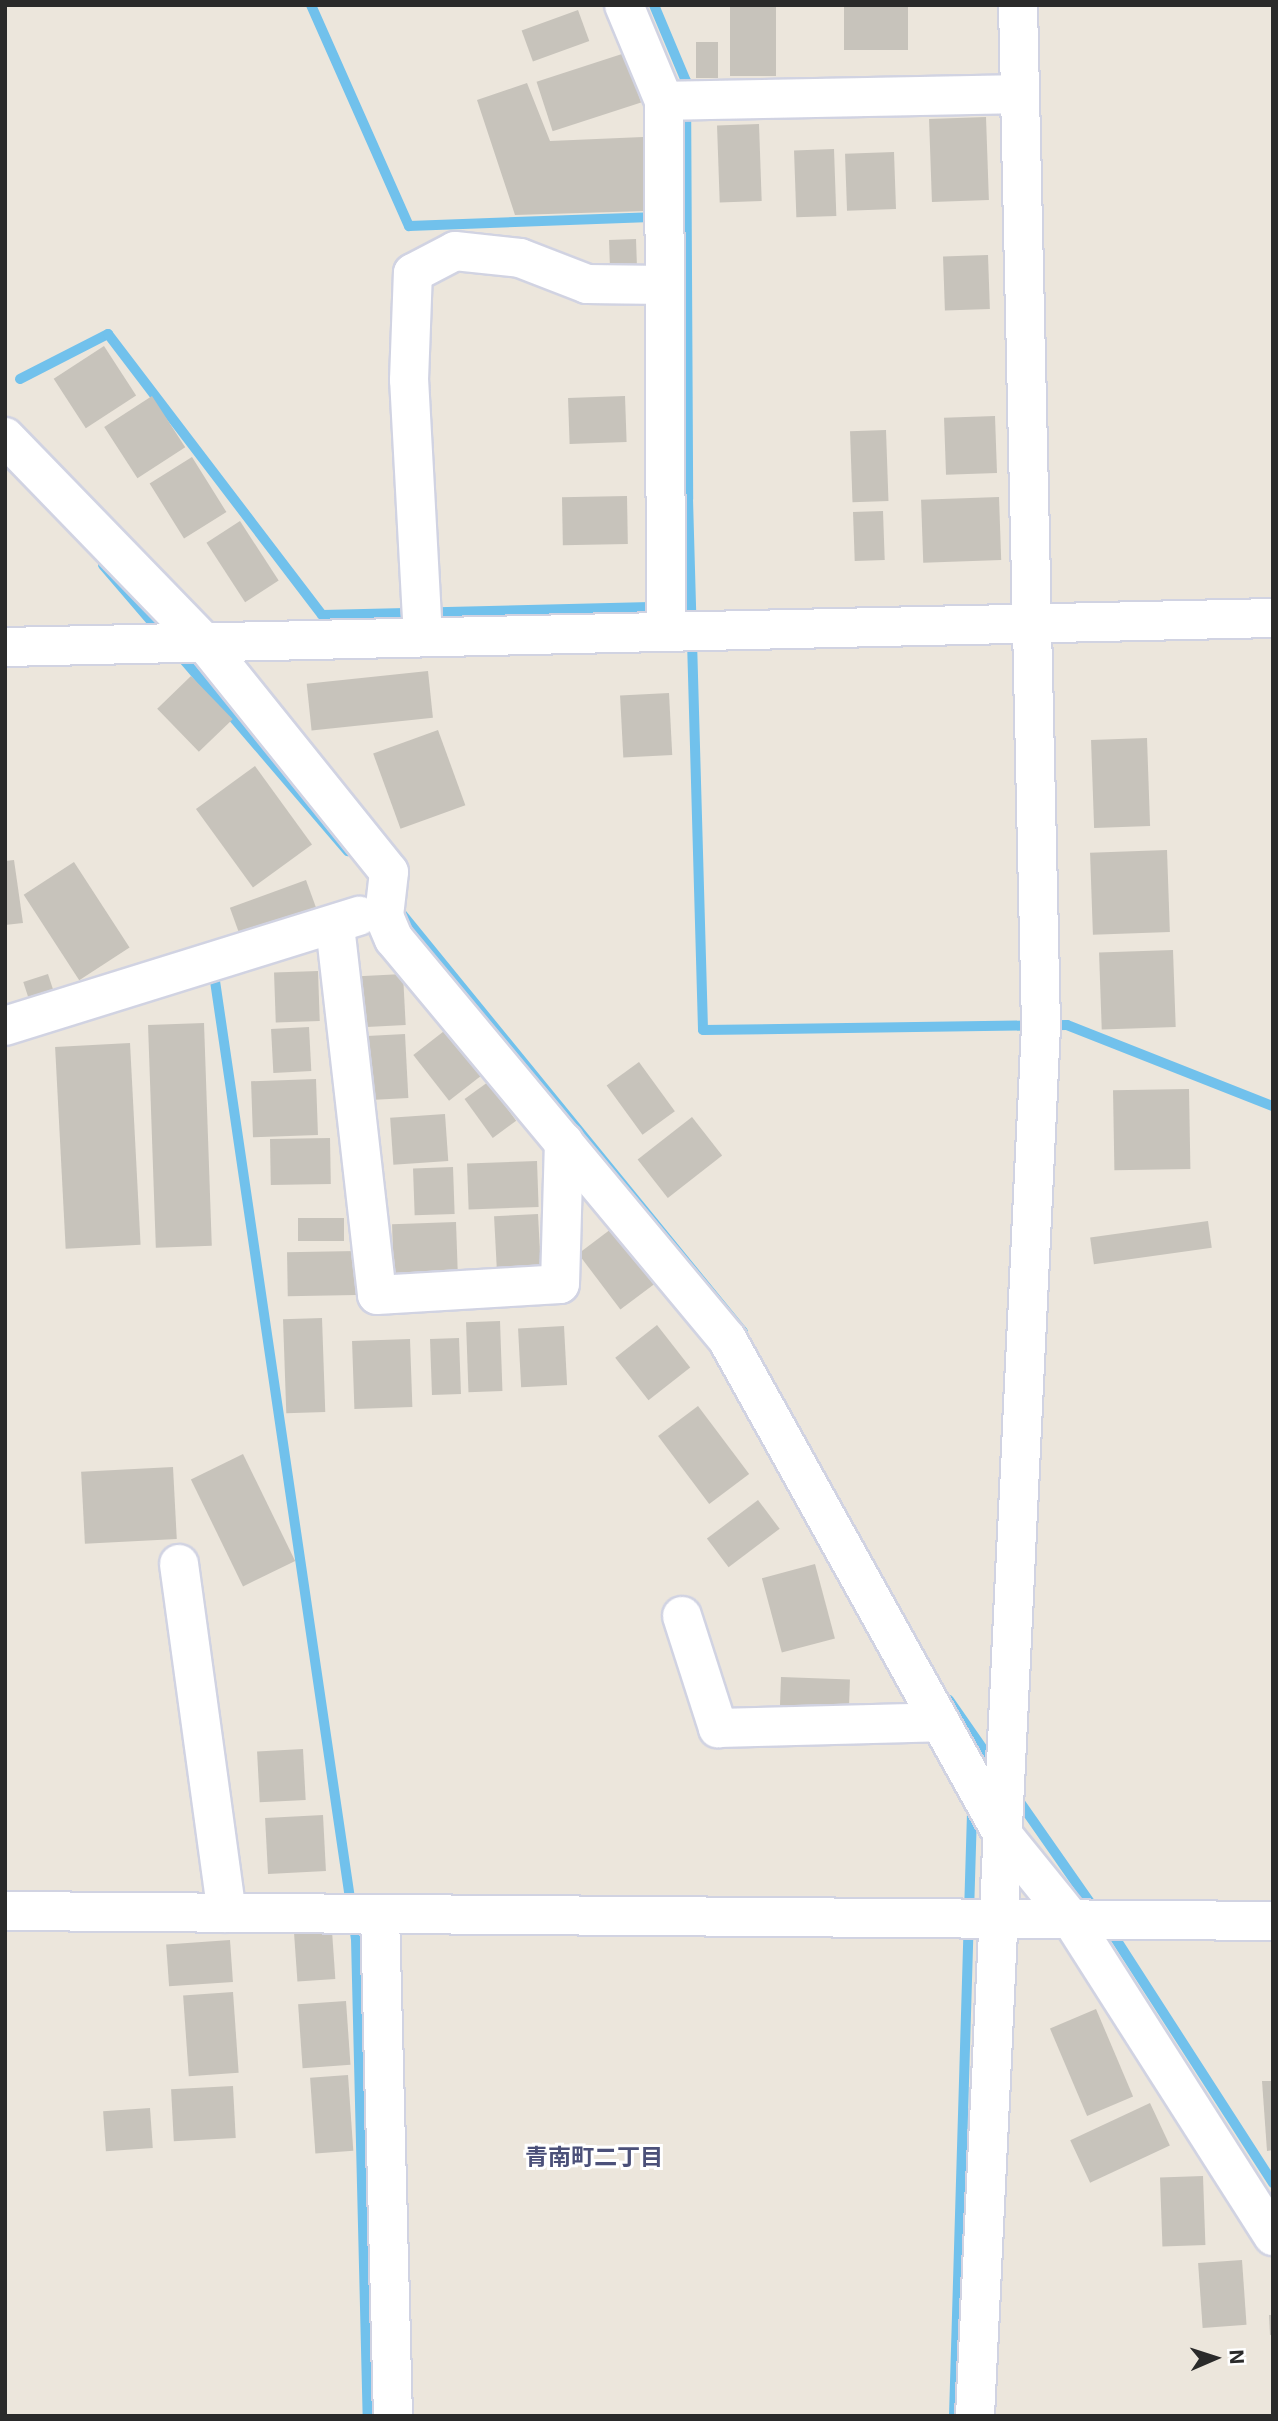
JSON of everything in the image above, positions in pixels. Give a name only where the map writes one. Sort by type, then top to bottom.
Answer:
[{"type":"street","points":[[624,5],[664,102],[666,631]]},
{"type":"street","points":[[975,2416],[1041,1026],[1018,5]]},
{"type":"street","points":[[664,102],[1019,94]]},
{"type":"street","points":[[423,637],[409,380],[413,273],[455,251],[520,258],[587,284],[665,285]]},
{"type":"street","points":[[5,437],[204,642],[389,872],[384,906],[394,939],[727,1339],[1003,1835],[1071,1919],[1273,2236]]},
{"type":"street","points":[[5,647],[1273,618]]},
{"type":"street","points":[[5,1026],[335,926],[384,906]]},
{"type":"street","points":[[335,926],[377,1295],[560,1284],[564,1142]]},
{"type":"street","points":[[179,1564],[227,1913]]},
{"type":"street","points":[[682,1616],[718,1728],[940,1722]]},
{"type":"street","points":[[5,1911],[1273,1921]]},
{"type":"street","points":[[380,1914],[393,2416]]},
{"type":"building","points":[[730,5],[776,5],[776,76],[730,76]]},
{"type":"building","points":[[844,5],[908,5],[908,50],[844,50]]},
{"type":"building","points":[[578,10],[589,41],[533,62],[522,31]]},
{"type":"building","points":[[696,42],[718,42],[718,78],[696,78]]},
{"type":"building","points":[[625,53],[641,102],[553,131],[537,82]]},
{"type":"building","points":[[527,83],[550,141],[643,137],[646,211],[515,215],[477,100]]},
{"type":"building","points":[[986,117],[989,200],[932,202],[929,119]]},
{"type":"building","points":[[759,124],[762,201],[720,202],[717,125]]},
{"type":"building","points":[[834,149],[836,216],[796,217],[794,150]]},
{"type":"building","points":[[894,152],[896,209],[847,211],[845,154]]},
{"type":"building","points":[[636,239],[637,266],[610,267],[609,240]]},
{"type":"building","points":[[988,255],[990,309],[945,311],[943,257]]},
{"type":"building","points":[[104,346],[136,395],[86,428],[54,379]]},
{"type":"building","points":[[152,396],[185,447],[137,478],[104,427]]},
{"type":"building","points":[[625,396],[627,442],[570,444],[568,398]]},
{"type":"building","points":[[995,416],[997,473],[946,475],[944,418]]},
{"type":"building","points":[[886,430],[888,501],[852,502],[850,431]]},
{"type":"building","points":[[192,457],[226,512],[184,539],[150,483]]},
{"type":"building","points":[[627,496],[628,544],[563,545],[562,497]]},
{"type":"building","points":[[999,497],[1001,560],[923,563],[921,500]]},
{"type":"building","points":[[883,511],[885,560],[855,561],[853,512]]},
{"type":"building","points":[[240,521],[279,581],[245,602],[206,543]]},
{"type":"building","points":[[428,671],[433,718],[312,730],[307,684]]},
{"type":"building","points":[[191,676],[233,719],[199,752],[157,709]]},
{"type":"building","points":[[669,693],[672,755],[623,757],[620,696]]},
{"type":"building","points":[[438,730],[465,805],[401,829],[373,754]]},
{"type":"building","points":[[1147,738],[1150,826],[1094,828],[1091,740]]},
{"type":"building","points":[[255,766],[312,844],[253,887],[196,809]]},
{"type":"building","points":[[1167,850],[1170,932],[1093,935],[1090,853]]},
{"type":"building","points":[[14,860],[23,923],[5,925],[5,861]]},
{"type":"building","points":[[74,862],[130,948],[79,980],[24,895]]},
{"type":"building","points":[[306,880],[316,908],[240,936],[230,908]]},
{"type":"building","points":[[1173,950],[1176,1027],[1102,1030],[1099,953]]},
{"type":"building","points":[[318,971],[320,1021],[276,1023],[274,973]]},
{"type":"building","points":[[48,974],[54,992],[29,1000],[23,982]]},
{"type":"building","points":[[403,974],[406,1025],[362,1027],[359,976]]},
{"type":"building","points":[[204,1023],[212,1246],[156,1248],[148,1025]]},
{"type":"building","points":[[309,1027],[311,1071],[273,1073],[271,1029]]},
{"type":"building","points":[[448,1028],[484,1074],[449,1101],[413,1055]]},
{"type":"building","points":[[405,1034],[408,1098],[370,1100],[367,1036]]},
{"type":"building","points":[[130,1043],[141,1245],[66,1249],[55,1047]]},
{"type":"building","points":[[639,1062],[675,1111],[642,1135],[607,1086]]},
{"type":"building","points":[[316,1079],[318,1135],[253,1137],[251,1081]]},
{"type":"building","points":[[488,1082],[516,1121],[493,1138],[465,1099]]},
{"type":"building","points":[[1189,1089],[1190,1169],[1114,1170],[1113,1090]]},
{"type":"building","points":[[445,1114],[448,1161],[393,1165],[390,1118]]},
{"type":"building","points":[[692,1117],[722,1156],[668,1198],[638,1159]]},
{"type":"building","points":[[330,1138],[331,1184],[271,1185],[270,1139]]},
{"type":"building","points":[[537,1161],[539,1207],[469,1209],[467,1163]]},
{"type":"building","points":[[453,1167],[455,1214],[415,1215],[413,1168]]},
{"type":"building","points":[[538,1214],[541,1270],[497,1272],[494,1216]]},
{"type":"building","points":[[298,1218],[344,1218],[344,1241],[298,1241]]},
{"type":"building","points":[[1208,1221],[1212,1248],[1094,1264],[1090,1238]]},
{"type":"building","points":[[456,1222],[458,1272],[394,1274],[392,1224]]},
{"type":"building","points":[[615,1226],[657,1282],[620,1310],[578,1254]]},
{"type":"building","points":[[356,1251],[357,1295],[288,1296],[287,1252]]},
{"type":"building","points":[[322,1318],[325,1412],[286,1413],[283,1319]]},
{"type":"building","points":[[500,1321],[502,1391],[468,1392],[466,1322]]},
{"type":"building","points":[[657,1325],[690,1368],[648,1400],[615,1358]]},
{"type":"building","points":[[564,1326],[567,1385],[521,1387],[518,1328]]},
{"type":"building","points":[[459,1338],[461,1394],[432,1395],[430,1339]]},
{"type":"building","points":[[410,1339],[412,1407],[354,1409],[352,1341]]},
{"type":"building","points":[[698,1406],[749,1474],[709,1504],[658,1436]]},
{"type":"building","points":[[243,1454],[295,1561],[243,1586],[191,1479]]},
{"type":"building","points":[[173,1467],[177,1539],[85,1544],[81,1472]]},
{"type":"building","points":[[758,1500],[780,1529],[729,1567],[707,1539]]},
{"type":"building","points":[[815,1564],[835,1638],[782,1653],[762,1578]]},
{"type":"building","points":[[781,1677],[850,1679],[849,1714],[780,1712]]},
{"type":"building","points":[[303,1749],[306,1800],[260,1802],[257,1751]]},
{"type":"building","points":[[323,1815],[326,1871],[268,1874],[265,1818]]},
{"type":"building","points":[[332,1931],[335,1979],[297,1982],[294,1934]]},
{"type":"building","points":[[230,1940],[233,1982],[169,1986],[166,1944]]},
{"type":"building","points":[[233,1992],[239,2073],[189,2076],[183,1995]]},
{"type":"building","points":[[346,2001],[350,2065],[303,2068],[298,2004]]},
{"type":"building","points":[[1096,2009],[1133,2096],[1087,2116],[1050,2029]]},
{"type":"building","points":[[348,2075],[353,2151],[315,2153],[310,2078]]},
{"type":"building","points":[[1262,2081],[1273,2081],[1273,2150],[1267,2151]]},
{"type":"building","points":[[233,2086],[236,2138],[174,2141],[171,2089]]},
{"type":"building","points":[[1150,2103],[1170,2146],[1090,2183],[1070,2140]]},
{"type":"building","points":[[150,2108],[153,2148],[106,2151],[103,2111]]},
{"type":"building","points":[[1203,2176],[1205,2245],[1162,2246],[1160,2178]]},
{"type":"building","points":[[1242,2260],[1247,2325],[1203,2328],[1198,2263]]},
{"type":"building","points":[[1269,2315],[1273,2315],[1273,2335],[1270,2335]]},
{"type":"waterway","points":[[311,5],[409,226],[658,217]]},
{"type":"waterway","points":[[654,5],[686,81],[688,499],[703,1030],[1067,1025],[1273,1106]]},
{"type":"waterway","points":[[20,379],[108,334],[322,615],[661,607]]},
{"type":"waterway","points":[[103,565],[163,635]]},
{"type":"waterway","points":[[178,653],[348,851]]},
{"type":"waterway","points":[[397,908],[743,1332]]},
{"type":"waterway","points":[[215,981],[356,1939],[368,2416]]},
{"type":"waterway","points":[[949,1700],[994,1765]]},
{"type":"waterway","points":[[1015,1795],[1096,1911]]},
{"type":"waterway","points":[[954,2416],[972,1812]]},
{"type":"waterway","points":[[1110,1930],[1273,2183]]},
{"type":"district","name":"青南町二丁目","points":[[594,2157]]}]
